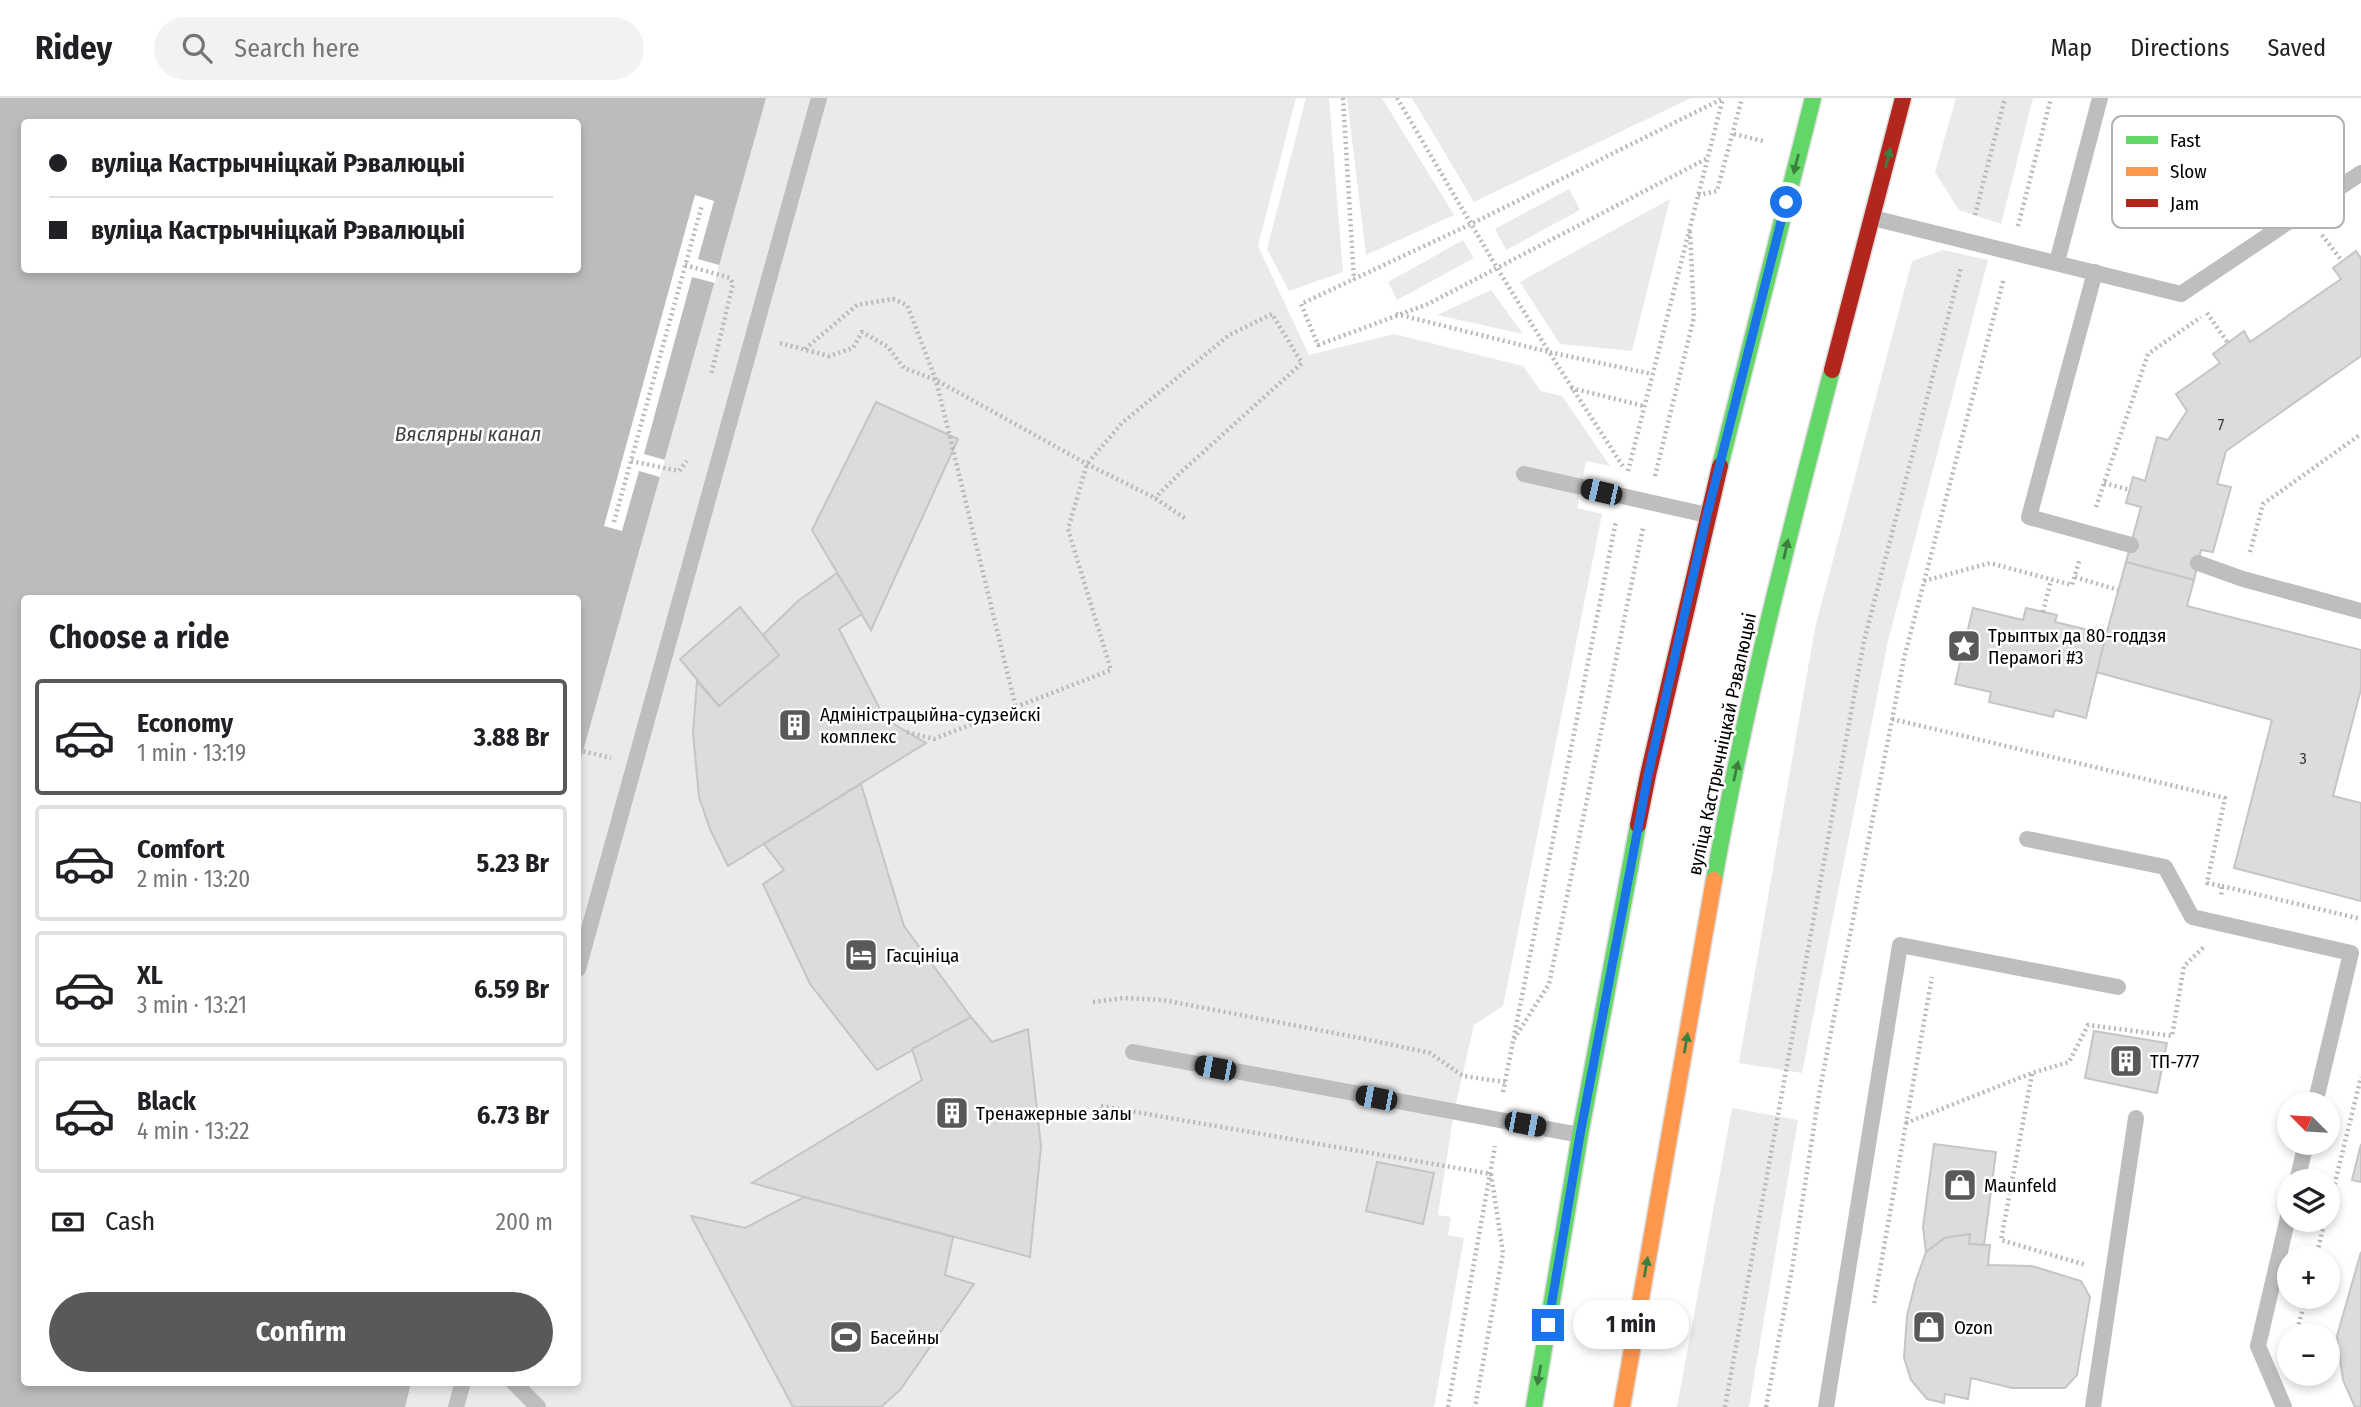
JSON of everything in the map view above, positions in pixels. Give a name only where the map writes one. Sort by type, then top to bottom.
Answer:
[{"type":"highway","points":[[1534,1407],[1580,1135],[1648,775],[1707,515],[1813,98]]},
{"type":"highway","name":"вуліца Кастрычніцкай Рэвалюцыі","points":[[1622,1407],[1726,818],[1789,536],[1903,98]]},
{"type":"lane","points":[[581,958],[819,98]]},
{"type":"lane","points":[[2057,262],[2100,98]]},
{"type":"lane","points":[[2344,184],[2361,173]]},
{"type":"lane","points":[[1872,218],[2011,250],[2181,294],[2279,228]]},
{"type":"lane","points":[[2095,272],[2029,517],[2131,545]]},
{"type":"lane","points":[[1524,474],[1707,515]]},
{"type":"lane","points":[[2198,563],[2243,579],[2361,611]]},
{"type":"lane","points":[[2027,839],[2165,867],[2192,917],[2356,954],[2318,1092]]},
{"type":"lane","points":[[1826,1407],[1900,945],[2118,987]]},
{"type":"lane","points":[[1133,1052],[1580,1135]]},
{"type":"lane","points":[[2093,1407],[2136,1118]]},
{"type":"lane","points":[[2284,1407],[2258,1346],[2285,1232]]},
{"type":"lane","points":[[456,1407],[462,1386]]},
{"type":"lane","points":[[517,1386],[538,1407]]},
{"type":"path","points":[[1343,98],[1354,279]]},
{"type":"path","points":[[1396,98],[1497,268],[1627,473],[1723,98]]},
{"type":"path","points":[[1707,159],[1428,304],[1395,314],[1318,345],[1301,304],[1471,224],[1723,98]]},
{"type":"path","points":[[1698,195],[1717,191],[1742,98]]},
{"type":"path","points":[[1725,1407],[1864,641],[2005,98]]},
{"type":"path","points":[[1766,1407],[1792,1269],[1819,1094],[1904,657],[2052,98]]},
{"type":"path","points":[[614,522],[702,205]]},
{"type":"path","points":[[1512,1043],[1549,984],[1648,503],[1694,317],[1690,223]]},
{"type":"path","points":[[2332,229],[2322,235],[2342,261]]},
{"type":"path","points":[[685,265],[724,275],[730,278],[733,284],[710,379]]},
{"type":"path","points":[[805,349],[857,305],[893,299],[907,305],[936,380],[1016,708]]},
{"type":"path","points":[[1924,581],[1990,563],[2072,585],[2148,354],[2218,306]]},
{"type":"path","points":[[2207,313],[2228,343]]},
{"type":"path","points":[[907,732],[934,739],[1111,670],[1068,529],[1087,464],[1122,423],[1228,335],[1272,314],[1301,363],[1155,498]]},
{"type":"path","points":[[1395,314],[1651,374]]},
{"type":"path","points":[[753,336],[830,356],[853,348],[862,332],[888,347],[904,368],[936,380],[1087,464],[1155,498],[1186,519]]},
{"type":"path","points":[[1571,388],[1644,406]]},
{"type":"path","points":[[2243,579],[2263,504],[2361,434]]},
{"type":"path","points":[[631,461],[679,471],[684,468],[690,451]]},
{"type":"path","points":[[2104,483],[2130,490]]},
{"type":"path","points":[[1448,1407],[1512,1043],[1621,497]]},
{"type":"path","points":[[2075,577],[2118,590]]},
{"type":"path","points":[[2043,612],[2051,580]]},
{"type":"path","points":[[1892,719],[2225,798],[2207,883],[2361,919]]},
{"type":"path","points":[[581,751],[585,752]]},
{"type":"path","points":[[1906,1123],[2032,1073],[2069,1062],[2088,1025],[2172,1036],[2184,967],[2215,936],[2222,886]]},
{"type":"path","points":[[1872,1312],[1937,952]]},
{"type":"path","points":[[1093,1002],[1124,998],[1163,1000],[1365,1039],[1430,1053],[1463,1076],[1505,1082]]},
{"type":"path","points":[[2032,1073],[2001,1240],[2113,1273]]},
{"type":"path","points":[[2338,1169],[2361,1077]]},
{"type":"path","points":[[1101,1106],[1491,1174]]},
{"type":"path","points":[[1475,1407],[1503,1253],[1491,1174]]},
{"type":"shaded area","points":[[0,98],[1296,98],[1258,246],[1309,355],[1394,334],[1523,366],[1541,391],[1562,396],[1610,466],[1586,461],[1577,508],[1602,514],[1503,1006],[1474,1025],[1454,1112],[1438,1215],[1451,1217],[1448,1235],[1464,1238],[1434,1407],[0,1407]]},
{"type":"shaded area","points":[[1306,98],[1329,98],[1343,272],[1289,291],[1267,249]]},
{"type":"shaded area","points":[[1347,98],[1382,98],[1454,215],[1366,255]]},
{"type":"shaded area","points":[[1412,98],[1691,98],[1474,202]]},
{"type":"shaded area","points":[[1956,98],[2033,98],[2001,224],[1959,210],[1935,172]]},
{"type":"shaded area","points":[[1569,189],[1580,210],[1506,250],[1495,229]]},
{"type":"shaded area","points":[[1670,199],[1632,351],[1560,344],[1520,282]]},
{"type":"shaded area","points":[[1463,240],[1474,258],[1397,300],[1388,282]]},
{"type":"shaded area","points":[[1943,250],[1988,260],[1888,641],[1802,1073],[1739,1063],[1815,628],[1912,261]]},
{"type":"shaded area","points":[[1491,290],[1523,334],[1437,315]]},
{"type":"shaded area","points":[[1732,1108],[1798,1120],[1749,1407],[1677,1407]]},
{"type":"water","name":"Вяслярны канал","points":[[0,98],[766,98],[581,758],[581,595],[21,595],[21,1386],[410,1386],[405,1407],[0,1407]]},
{"type":"pier","points":[[695,195],[714,201],[698,259],[719,265],[715,283],[692,277],[644,454],[665,460],[660,477],[639,471],[622,531],[604,526]]},
{"type":"building","points":[[2356,251],[2361,258],[2361,356],[2226,451],[2217,484],[2231,487],[2213,552],[2201,550],[2194,580],[2126,562],[2141,507],[2126,503],[2133,477],[2145,481],[2157,437],[2168,440],[2187,411],[2176,394],[2220,363],[2213,354],[2244,331],[2250,342],[2341,279],[2333,268]]},
{"type":"building","points":[[876,402],[958,439],[871,630],[812,530]]},
{"type":"building","points":[[2126,562],[2194,580],[2187,606],[2361,650],[2361,689],[2333,796],[2361,803],[2361,901],[2234,868],[2272,720],[2096,672]]},
{"type":"building","name":"Адміністрацыйна-судзейскі комплекс","points":[[837,573],[862,614],[839,629],[885,719],[926,743],[728,866],[710,829],[699,797],[693,733],[697,681],[719,706],[779,655],[763,635],[798,601]]},
{"type":"building","points":[[740,607],[779,655],[719,706],[680,659]]},
{"type":"building","points":[[1973,608],[2023,620],[2026,608],[2057,615],[2055,622],[2106,634],[2086,718],[2055,710],[2053,717],[1989,702],[1991,692],[1955,684]]},
{"type":"building","name":"Гасцініца","points":[[861,784],[904,926],[971,1017],[877,1070],[810,984],[763,884],[784,870],[764,844]]},
{"type":"building","name":"Тренажерные залы","points":[[971,1017],[992,1042],[1028,1029],[1041,1146],[1030,1257],[752,1183],[922,1080],[912,1049]]},
{"type":"building","name":"ТП-777","points":[[2094,1031],[2167,1043],[2157,1093],[2085,1078]]},
{"type":"building","name":"Maunfeld","points":[[1934,1144],[1996,1152],[1984,1245],[1969,1244],[1970,1234],[1945,1238],[1926,1252],[1923,1227]]},
{"type":"building","points":[[2361,1144],[2361,1182],[2352,1180]]},
{"type":"building","points":[[1377,1162],[1434,1173],[1423,1224],[1366,1211]]},
{"type":"building","name":"Басейны","points":[[804,1197],[953,1237],[945,1275],[974,1284],[900,1390],[881,1407],[793,1407],[691,1216],[745,1228]]},
{"type":"building","points":[[1970,1234],[1969,1244],[1990,1245],[1988,1265],[2032,1266],[2081,1281],[2090,1297],[2077,1375],[2065,1388],[2012,1388],[1971,1378],[1968,1399],[1945,1394],[1944,1403],[1927,1399],[1911,1380],[1904,1358],[1907,1316],[1926,1252],[1945,1238]]},
{"type":"building","points":[[2361,1252],[2361,1407],[2355,1407],[2343,1380],[2340,1326]]},
{"type":"traffic: fast","points":[[1720,466],[1813,98]]},
{"type":"traffic: fast","points":[[1714,880],[1753,688],[1832,370]]},
{"type":"traffic: fast","points":[[1534,1407],[1580,1135],[1638,825]]},
{"type":"traffic: slow","points":[[1622,1407],[1714,880]]},
{"type":"traffic: jam","points":[[1832,370],[1903,98]]},
{"type":"traffic: jam","points":[[1638,825],[1720,466]]},
{"type":"place","name":"Трыптых да 80-годдзя Перамогі #3","points":[[1964,646]]},
{"type":"place","name":"Адміністрацыйна-судзейскі комплекс","points":[[795,725]]},
{"type":"place","name":"Гасцініца","points":[[861,955]]},
{"type":"place","name":"ТП-777","points":[[2126,1061]]},
{"type":"place","name":"Тренажерные залы","points":[[952,1113]]},
{"type":"place","name":"Maunfeld","points":[[1960,1185]]},
{"type":"place","name":"Ozon","points":[[1929,1327]]},
{"type":"place","name":"Басейны","points":[[846,1337]]},
{"type":"route","points":[[1548,1325],[1580,1135],[1648,775],[1707,515],[1786,202]]}]
